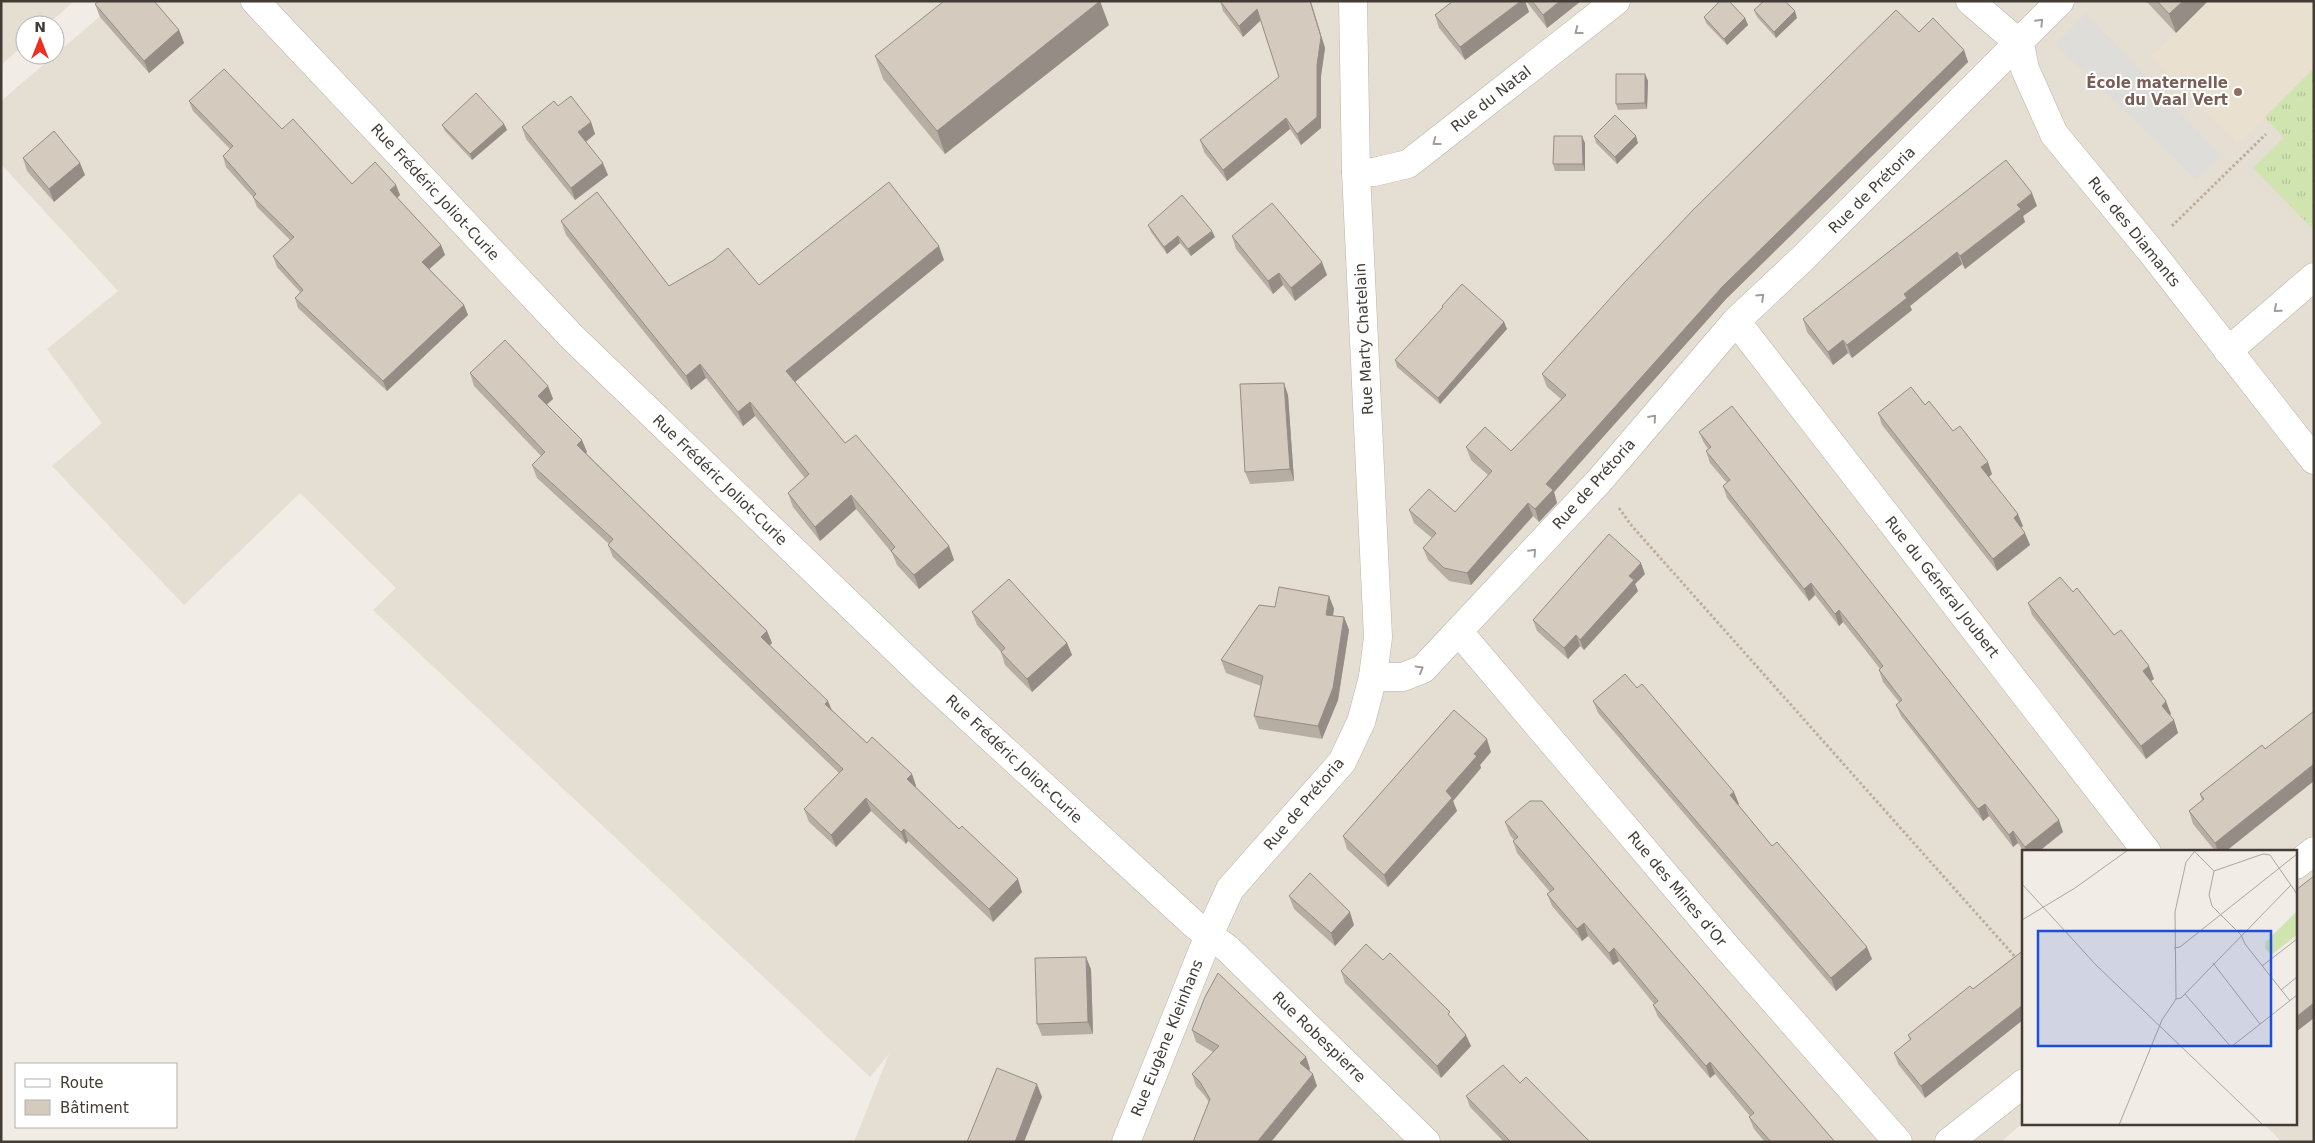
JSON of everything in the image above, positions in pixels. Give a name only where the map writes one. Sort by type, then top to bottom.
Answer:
[{"type":"street","name":"Rue Frédéric Joliot-Curie","points":[[255,1],[572,337],[930,682],[1195,925],[1209,935]]},
{"type":"street","name":"Rue Marty Chatelain","points":[[1353,1],[1356,172],[1378,637],[1374,677]]},
{"type":"street","name":"Rue du Natal","points":[[1356,172],[1374,172],[1408,164],[1616,1]]},
{"type":"street","points":[[1970,1],[2020,44]]},
{"type":"street","name":"Rue de Prétoria","points":[[1209,935],[1230,889],[1342,762],[1361,722],[1374,677],[1403,677],[1423,669],[1600,480],[1736,321],[1802,259],[2020,44],[2060,1]]},
{"type":"street","name":"Rue des Diamants","points":[[2020,44],[2025,69],[2054,134],[2149,249],[2314,460]]},
{"type":"street","points":[[2228,351],[2314,277]]},
{"type":"street","name":"Rue du Général Joubert","points":[[1736,321],[2146,850]]},
{"type":"street","name":"Rue des Mines d'Or","points":[[1459,632],[1724,944],[1898,1142]]},
{"type":"street","points":[[2298,863],[2314,851]]},
{"type":"street","name":"Rue Eugène Kleinhans","points":[[1126,1142],[1209,935]]},
{"type":"street","name":"Rue Robespierre","points":[[1209,935],[1228,948],[1426,1142]]},
{"type":"street","points":[[1949,1142],[2022,1085]]},
{"type":"path","points":[[2149,249],[2266,134]]},
{"type":"path","points":[[1600,480],[1631,525],[2017,960]]},
{"type":"shaded area","points":[[1,1],[74,1],[58,15],[15,15],[15,53],[1,65]]},
{"type":"shaded area","points":[[118,1],[2314,1],[2314,1142],[2282,1142],[2266,1126],[2298,1126],[2298,850],[2022,850],[2022,1124],[2001,1142],[854,1142],[889,1054],[870,1077],[373,610],[396,588],[300,493],[184,605],[52,466],[102,423],[47,349],[118,291],[1,164],[1,101],[43,65],[65,65],[65,46]]},
{"type":"shaded area","name":"École maternelle du Vaal Vert","points":[[2146,1],[2314,1],[2314,68],[2237,144],[2151,56],[2176,33]]},
{"type":"shaded area","points":[[2086,13],[2221,156],[2197,180],[2056,45]]},
{"type":"green space","points":[[2314,68],[2314,230],[2253,168],[2284,138],[2265,117]]},
{"type":"building","points":[[99,1],[154,1],[179,30],[144,61],[95,4]]},
{"type":"building","points":[[944,1],[1100,1],[937,131],[875,56]]},
{"type":"building","points":[[1220,1],[1310,1],[1321,37],[1317,65],[1317,117],[1297,134],[1286,118],[1223,170],[1200,140],[1279,77],[1257,9],[1239,26]]},
{"type":"building","points":[[1453,1],[1521,1],[1460,47],[1435,15]]},
{"type":"building","points":[[1532,1],[1560,1],[1543,15]]},
{"type":"building","points":[[1720,1],[1729,1],[1745,18],[1724,39],[1704,17]]},
{"type":"building","points":[[1764,1],[1785,1],[1795,11],[1774,32],[1754,10]]},
{"type":"building","points":[[2157,1],[2183,1],[2169,14]]},
{"type":"building","points":[[1896,10],[1919,32],[1933,18],[1964,50],[1722,287],[1546,484],[1553,490],[1535,509],[1528,503],[1467,573],[1444,568],[1423,548],[1436,533],[1409,510],[1429,489],[1455,512],[1492,471],[1466,447],[1485,427],[1511,451],[1566,395],[1542,374],[1693,210]]},
{"type":"building","points":[[224,69],[282,129],[293,119],[352,184],[375,162],[396,185],[390,190],[441,245],[422,262],[464,305],[383,381],[295,298],[303,290],[273,256],[294,237],[253,197],[256,194],[223,156],[233,146],[189,101]]},
{"type":"building","points":[[1616,74],[1645,74],[1645,103],[1616,104]]},
{"type":"building","points":[[476,93],[504,124],[470,154],[442,125]]},
{"type":"building","points":[[571,96],[591,122],[578,132],[603,163],[571,188],[522,127],[554,101],[558,106]]},
{"type":"building","points":[[1615,115],[1636,136],[1615,157],[1594,136]]},
{"type":"building","points":[[54,131],[80,163],[49,189],[23,158]]},
{"type":"building","points":[[1554,136],[1582,136],[1583,164],[1553,164]]},
{"type":"building","points":[[2006,160],[2032,193],[2017,205],[2021,209],[1960,256],[1957,252],[1904,294],[1907,298],[1847,345],[1843,340],[1828,352],[1803,319]]},
{"type":"building","points":[[889,182],[939,246],[786,371],[845,443],[856,435],[949,546],[914,575],[891,551],[895,547],[851,495],[815,527],[788,493],[809,474],[750,402],[738,412],[700,364],[686,376],[561,221],[597,192],[669,286],[714,260],[728,248],[759,285]]},
{"type":"building","points":[[1182,195],[1212,231],[1188,249],[1178,236],[1164,247],[1148,225]]},
{"type":"building","points":[[1272,203],[1322,262],[1291,288],[1279,273],[1268,281],[1232,236]]},
{"type":"building","points":[[1462,284],[1504,322],[1438,398],[1395,360]]},
{"type":"building","points":[[505,340],[548,386],[538,396],[582,440],[577,445],[767,631],[761,637],[828,701],[825,704],[867,743],[872,737],[912,774],[907,779],[959,829],[962,826],[1018,879],[989,909],[904,829],[901,832],[866,798],[831,835],[804,809],[843,769],[608,545],[613,539],[532,465],[545,452],[470,373]]},
{"type":"building","points":[[1284,383],[1290,469],[1245,472],[1240,384]]},
{"type":"building","points":[[1911,387],[1925,405],[1929,401],[1953,431],[1960,426],[1988,462],[1981,467],[2018,514],[2014,518],[2025,533],[1993,559],[1878,413]]},
{"type":"building","points":[[1732,406],[2059,820],[2025,847],[2013,831],[2009,835],[1985,804],[1978,809],[1896,705],[1902,700],[1879,670],[1883,666],[1859,635],[1839,610],[1835,614],[1811,583],[1804,589],[1723,486],[1730,480],[1706,451],[1711,447],[1699,432]]},
{"type":"building","points":[[1609,534],[1641,563],[1629,576],[1634,580],[1580,640],[1576,635],[1564,648],[1533,620]]},
{"type":"building","points":[[2060,577],[2073,592],[2077,588],[2114,635],[2121,630],[2149,666],[2143,671],[2166,701],[2162,706],[2174,720],[2141,746],[2028,603]]},
{"type":"building","points":[[1009,579],[1067,643],[1027,679],[1001,652],[1005,648],[972,612]]},
{"type":"building","points":[[1279,587],[1329,596],[1326,615],[1344,617],[1333,688],[1318,726],[1254,716],[1263,676],[1221,660],[1259,605],[1275,607]]},
{"type":"building","points":[[1625,674],[1637,688],[1642,684],[1734,792],[1730,795],[1772,846],[1777,842],[1867,947],[1831,978],[1593,701]]},
{"type":"building","points":[[1454,710],[1487,739],[1474,754],[1477,756],[1446,791],[1452,798],[1384,875],[1343,836]]},
{"type":"building","points":[[2314,711],[2314,764],[2215,843],[2189,811],[2204,799],[2200,794],[2262,745],[2265,749]]},
{"type":"building","points":[[1530,801],[1542,801],[1835,1142],[1771,1142],[1749,1117],[1754,1113],[1710,1062],[1706,1066],[1653,1005],[1658,1001],[1614,948],[1609,953],[1584,923],[1577,929],[1547,894],[1554,889],[1513,841],[1518,837],[1505,822]]},
{"type":"building","points":[[1310,873],[1350,912],[1331,933],[1289,896]]},
{"type":"building","points":[[2314,876],[2314,1003],[2298,1015],[2298,888]]},
{"type":"building","points":[[1366,944],[1383,960],[1390,953],[1450,1012],[1448,1014],[1466,1035],[1437,1066],[1341,971]]},
{"type":"building","points":[[2022,952],[2022,1006],[1921,1086],[1894,1053],[1911,1039],[1908,1035],[1970,986],[1973,989]]},
{"type":"building","points":[[1086,957],[1088,1022],[1037,1024],[1035,958]]},
{"type":"building","points":[[1218,973],[1306,1057],[1300,1063],[1313,1074],[1257,1142],[1193,1142],[1210,1099],[1200,1082],[1192,1074],[1219,1046],[1192,1030],[1205,997]]},
{"type":"building","points":[[1503,1065],[1520,1083],[1526,1077],[1590,1142],[1511,1142],[1466,1096]]},
{"type":"building","points":[[997,1068],[1037,1084],[1015,1142],[967,1142]]},
{"type":"place","name":"École maternelle du Vaal Vert","points":[[2238,92]]}]
